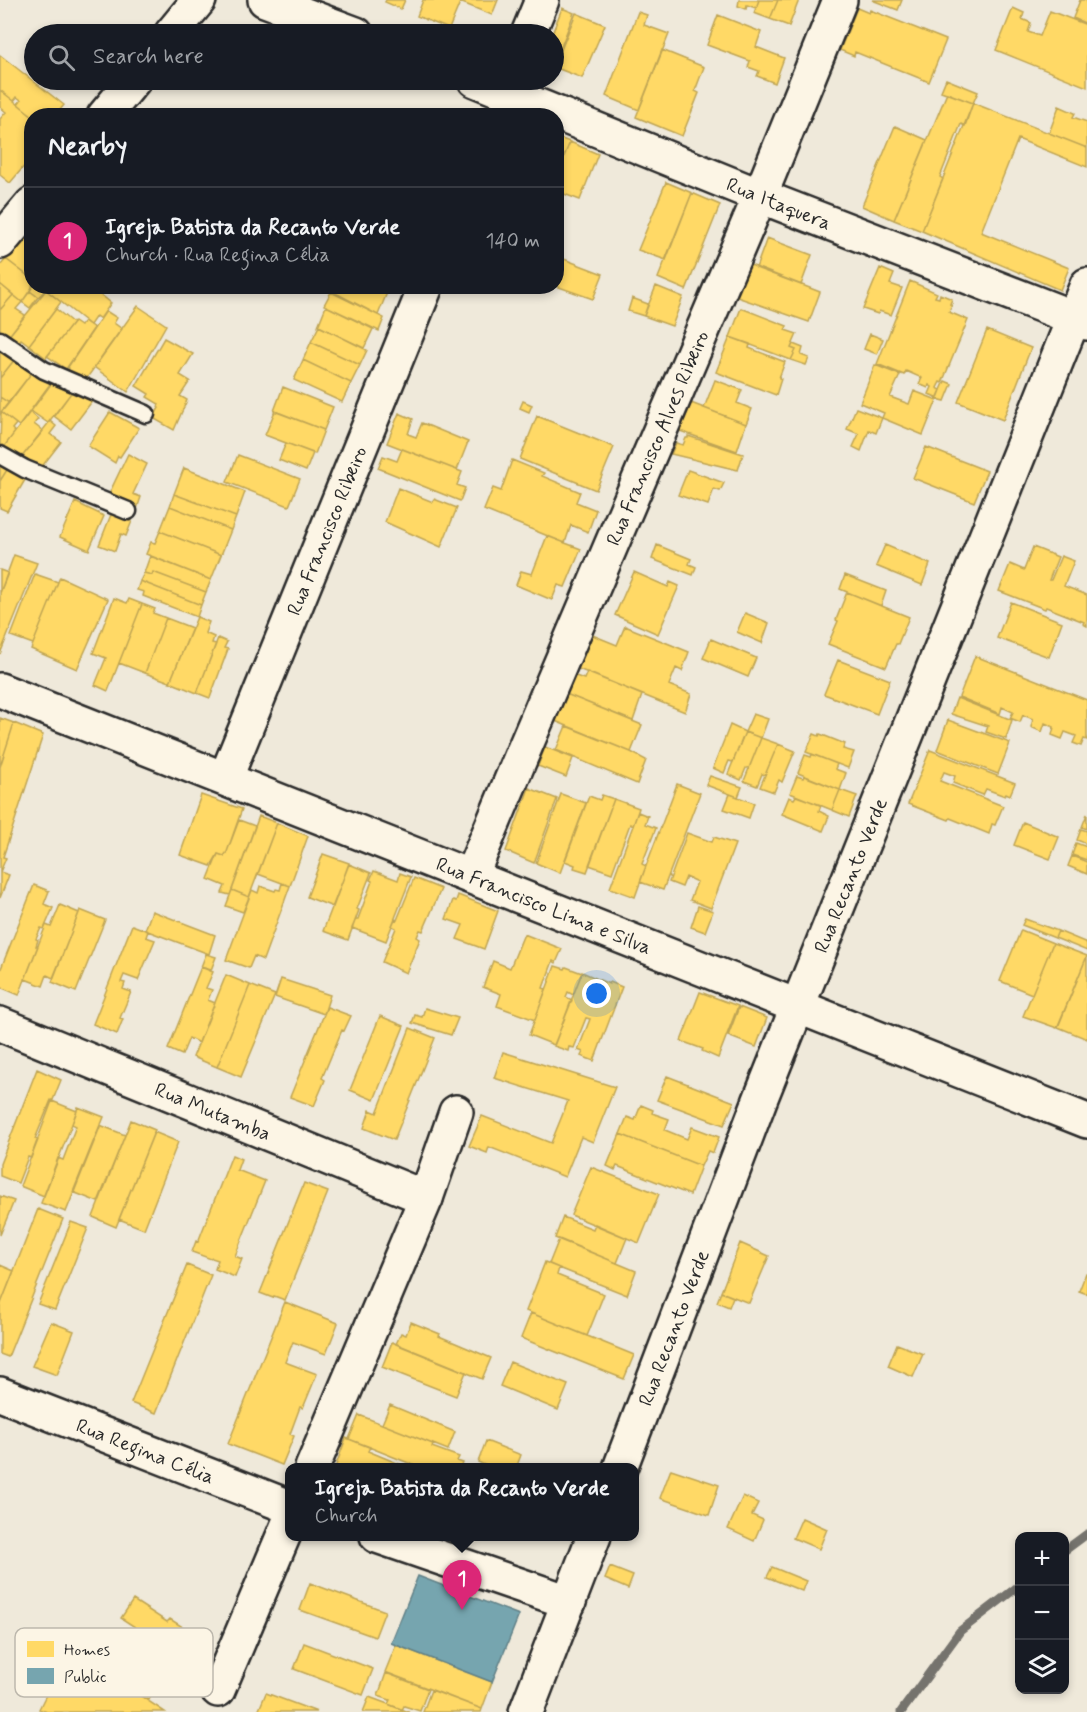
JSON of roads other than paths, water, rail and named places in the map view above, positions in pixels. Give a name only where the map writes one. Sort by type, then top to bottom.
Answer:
[{"type":"street","points":[[179,24],[199,0]]},
{"type":"street","points":[[265,0],[329,24]]},
{"type":"street","points":[[532,24],[542,0]]},
{"type":"street","name":"Rua Francisco Alves Ribeiro","points":[[471,876],[760,196],[840,0]]},
{"type":"street","points":[[111,108],[126,90]]},
{"type":"street","name":"Rua Itaquera","points":[[504,95],[537,108]]},
{"type":"street","name":"Rua Itaquera","points":[[564,119],[1080,321]]},
{"type":"street","points":[[0,242],[24,214]]},
{"type":"street","name":"Rua Recanto Verde","points":[[622,1463],[756,1111],[877,805],[1080,321],[1087,285]]},
{"type":"street","name":"Rua Francisco Ribeiro","points":[[226,777],[423,294]]},
{"type":"street","name":"Rua Francisco Lima e Silva","points":[[0,690],[226,777],[798,1008],[1087,1121]]},
{"type":"street","name":"Rua Mutamba","points":[[0,1024],[426,1198]]},
{"type":"street","points":[[314,1463],[426,1198],[456,1112]]},
{"type":"street","name":"Rua Regina Célia","points":[[0,1394],[285,1505]]},
{"type":"street","points":[[219,1690],[285,1532]]},
{"type":"street","points":[[391,1541],[569,1602]]},
{"type":"street","points":[[526,1712],[592,1541]]},
{"type":"lane","points":[[0,340],[44,370],[146,414]]},
{"type":"lane","points":[[0,455],[25,469],[128,511]]},
{"type":"waterway","points":[[1069,1547],[1087,1534]]},
{"type":"waterway","points":[[901,1712],[960,1631],[1019,1586]]},
{"type":"place","name":"Igreja Batista da Recanto Verde","points":[[462,1610]]}]
